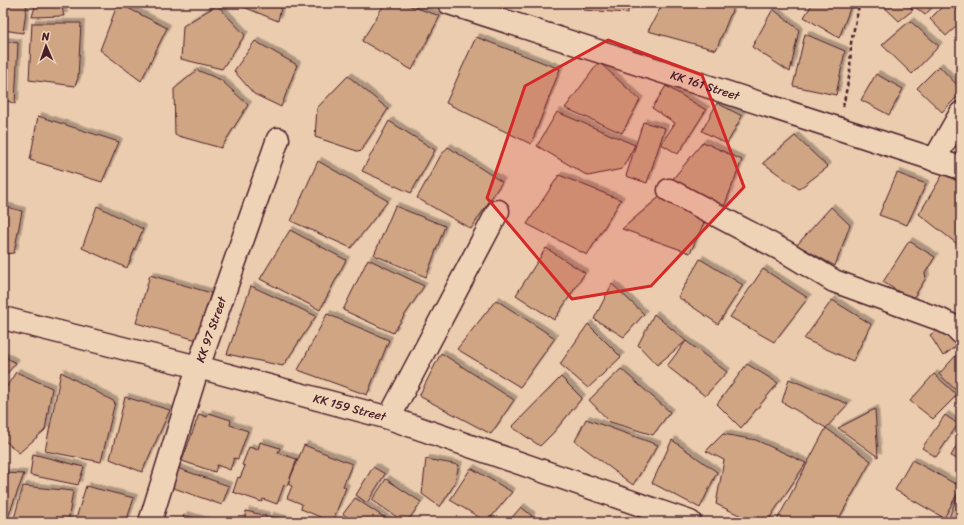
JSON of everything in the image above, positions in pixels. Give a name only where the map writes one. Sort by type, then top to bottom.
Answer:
[{"type":"street","name":"KK 161 Street","points":[[449,3],[961,168]]},
{"type":"street","points":[[934,160],[961,113]]},
{"type":"street","name":"KK 97 Street","points":[[150,522],[198,367],[278,139]]},
{"type":"street","points":[[669,190],[786,252],[834,281],[938,319],[955,327],[961,333]]},
{"type":"street","points":[[389,418],[498,211]]},
{"type":"street","name":"KK 159 Street","points":[[3,318],[198,367],[389,418],[690,522]]},
{"type":"path","points":[[838,129],[850,72],[851,42],[859,6],[862,3]]},
{"type":"highlighted area","points":[[608,40],[702,75],[744,187],[651,286],[572,299],[487,198],[525,86]]},
{"type":"building","points":[[3,3],[27,3],[23,33],[3,30]]},
{"type":"building","points":[[36,3],[61,3],[64,16],[32,17]]},
{"type":"building","points":[[118,3],[167,28],[141,81],[100,50]]},
{"type":"building","points":[[234,3],[282,3],[278,21]]},
{"type":"building","points":[[385,3],[402,3],[440,16],[412,70],[362,41]]},
{"type":"building","points":[[585,3],[628,3],[628,13],[583,10]]},
{"type":"building","points":[[663,3],[735,3],[716,50],[648,31]]},
{"type":"building","points":[[813,3],[852,3],[839,38],[804,17]]},
{"type":"building","points":[[880,3],[907,3],[913,10],[899,21]]},
{"type":"building","points":[[910,3],[936,3],[925,15]]},
{"type":"building","points":[[946,3],[950,3],[961,14],[961,22],[946,36],[930,19]]},
{"type":"building","points":[[217,5],[245,35],[222,69],[181,59],[183,26]]},
{"type":"building","points":[[773,9],[799,30],[790,72],[752,47]]},
{"type":"building","points":[[910,21],[939,46],[912,74],[882,45]]},
{"type":"building","points":[[32,23],[81,23],[78,78],[75,86],[29,80]]},
{"type":"building","points":[[805,34],[845,51],[836,95],[793,86]]},
{"type":"building","points":[[476,37],[560,69],[531,144],[446,103]]},
{"type":"building","points":[[3,41],[18,43],[15,104],[3,99]]},
{"type":"building","points":[[255,41],[297,65],[281,107],[254,94],[234,71]]},
{"type":"building","points":[[599,62],[640,100],[622,133],[565,108]]},
{"type":"building","points":[[939,66],[961,89],[961,93],[942,112],[917,88]]},
{"type":"building","points":[[197,70],[221,80],[248,105],[221,148],[175,135],[174,89]]},
{"type":"building","points":[[876,74],[903,89],[889,115],[861,100]]},
{"type":"building","points":[[348,76],[388,109],[360,152],[315,137],[317,108]]},
{"type":"building","points":[[666,86],[706,110],[678,154],[661,144],[675,123],[652,108]]},
{"type":"building","points":[[717,103],[742,116],[727,144],[702,131]]},
{"type":"building","points":[[557,112],[635,145],[622,169],[588,176],[537,146]]},
{"type":"building","points":[[38,116],[119,142],[102,182],[30,160]]},
{"type":"building","points":[[389,121],[435,150],[411,193],[362,171]]},
{"type":"building","points":[[643,122],[665,128],[647,183],[626,176]]},
{"type":"building","points":[[795,136],[828,167],[799,189],[763,163]]},
{"type":"building","points":[[703,142],[742,160],[722,212],[672,180]]},
{"type":"building","points":[[448,147],[502,182],[471,229],[417,198],[441,155]]},
{"type":"building","points":[[318,161],[388,201],[351,248],[291,221]]},
{"type":"building","points":[[897,173],[926,184],[907,225],[879,215]]},
{"type":"building","points":[[943,174],[961,183],[961,247],[919,214]]},
{"type":"building","points":[[559,175],[621,200],[587,255],[527,224]]},
{"type":"building","points":[[664,193],[707,216],[690,253],[622,229]]},
{"type":"building","points":[[3,206],[22,211],[14,253],[3,254]]},
{"type":"building","points":[[97,206],[143,229],[127,268],[82,248]]},
{"type":"building","points":[[395,206],[445,226],[426,277],[374,255]]},
{"type":"building","points":[[831,207],[850,225],[835,266],[797,245]]},
{"type":"building","points":[[290,230],[346,260],[320,310],[260,279]]},
{"type":"building","points":[[909,241],[935,257],[925,273],[926,278],[912,300],[883,282]]},
{"type":"building","points":[[546,248],[585,273],[554,320],[516,295]]},
{"type":"building","points":[[368,259],[424,286],[393,333],[343,310]]},
{"type":"building","points":[[700,259],[743,285],[718,324],[678,297]]},
{"type":"building","points":[[763,269],[808,298],[774,342],[730,317]]},
{"type":"building","points":[[150,275],[211,293],[197,340],[136,323]]},
{"type":"building","points":[[612,284],[644,314],[624,337],[594,319]]},
{"type":"building","points":[[251,286],[316,316],[283,366],[227,354]]},
{"type":"building","points":[[496,300],[555,338],[520,387],[457,349]]},
{"type":"building","points":[[832,300],[871,324],[853,361],[804,339]]},
{"type":"building","points":[[327,314],[389,340],[367,395],[298,370]]},
{"type":"building","points":[[654,314],[686,341],[657,365],[638,345]]},
{"type":"building","points":[[588,324],[621,357],[588,388],[560,364]]},
{"type":"building","points":[[945,324],[959,344],[943,356],[930,335]]},
{"type":"building","points":[[686,341],[727,372],[705,396],[667,366]]},
{"type":"building","points":[[961,350],[961,393],[960,394],[939,374]]},
{"type":"building","points":[[441,353],[514,400],[491,434],[419,396]]},
{"type":"building","points":[[3,356],[16,363],[3,378]]},
{"type":"building","points":[[747,364],[778,383],[741,428],[717,404]]},
{"type":"building","points":[[621,369],[670,412],[653,435],[610,422],[589,400]]},
{"type":"building","points":[[16,372],[52,388],[45,430],[19,453],[3,439],[3,392]]},
{"type":"building","points":[[61,372],[115,402],[101,462],[45,451]]},
{"type":"building","points":[[934,374],[957,395],[933,419],[910,401]]},
{"type":"building","points":[[561,377],[582,398],[553,433],[540,446],[512,427]]},
{"type":"building","points":[[789,379],[848,404],[826,428],[782,402]]},
{"type":"building","points":[[125,397],[170,410],[142,472],[110,459]]},
{"type":"building","points":[[875,409],[878,457],[838,428]]},
{"type":"building","points":[[209,413],[231,420],[230,425],[248,431],[238,459],[234,458],[230,470],[217,465],[215,472],[182,461],[199,414],[207,417]]},
{"type":"building","points":[[945,415],[958,424],[936,457],[922,448]]},
{"type":"building","points":[[586,419],[658,445],[633,485],[575,441]]},
{"type":"building","points":[[826,428],[871,461],[837,522],[776,522]]},
{"type":"building","points":[[723,434],[756,440],[806,463],[767,522],[754,522],[716,504],[724,460],[706,451]]},
{"type":"building","points":[[961,437],[961,461],[951,456]]},
{"type":"building","points":[[672,440],[717,472],[700,508],[652,483]]},
{"type":"building","points":[[260,442],[280,448],[278,453],[297,459],[287,486],[284,485],[277,504],[263,499],[262,502],[233,492],[238,477],[240,478],[245,466],[242,465],[249,447],[258,450]]},
{"type":"building","points":[[304,445],[352,464],[343,486],[346,488],[332,522],[301,509],[302,504],[287,498],[292,486],[288,484]]},
{"type":"building","points":[[33,454],[84,467],[78,485],[30,475]]},
{"type":"building","points":[[426,459],[459,465],[454,485],[440,507],[422,494]]},
{"type":"building","points":[[912,460],[961,487],[944,518],[895,490]]},
{"type":"building","points":[[373,467],[385,474],[367,503],[356,495]]},
{"type":"building","points":[[177,468],[229,486],[222,505],[171,487]]},
{"type":"building","points":[[471,468],[512,492],[487,522],[450,500]]},
{"type":"building","points":[[3,473],[24,474],[6,522],[3,522]]},
{"type":"building","points":[[386,479],[421,502],[407,522],[404,522],[372,500]]},
{"type":"building","points":[[23,486],[73,491],[68,522],[13,522]]},
{"type":"building","points":[[86,486],[134,498],[126,522],[75,522]]},
{"type":"building","points":[[961,487],[961,522],[953,522],[948,520]]},
{"type":"building","points":[[355,498],[391,522],[355,522],[343,514]]},
{"type":"building","points":[[521,507],[532,516],[530,518],[534,522],[508,522]]},
{"type":"building","points":[[246,511],[267,516],[265,522],[244,521]]},
{"type":"building","points":[[184,515],[208,522],[182,522]]},
{"type":"building","points":[[270,516],[294,522],[268,522]]}]
